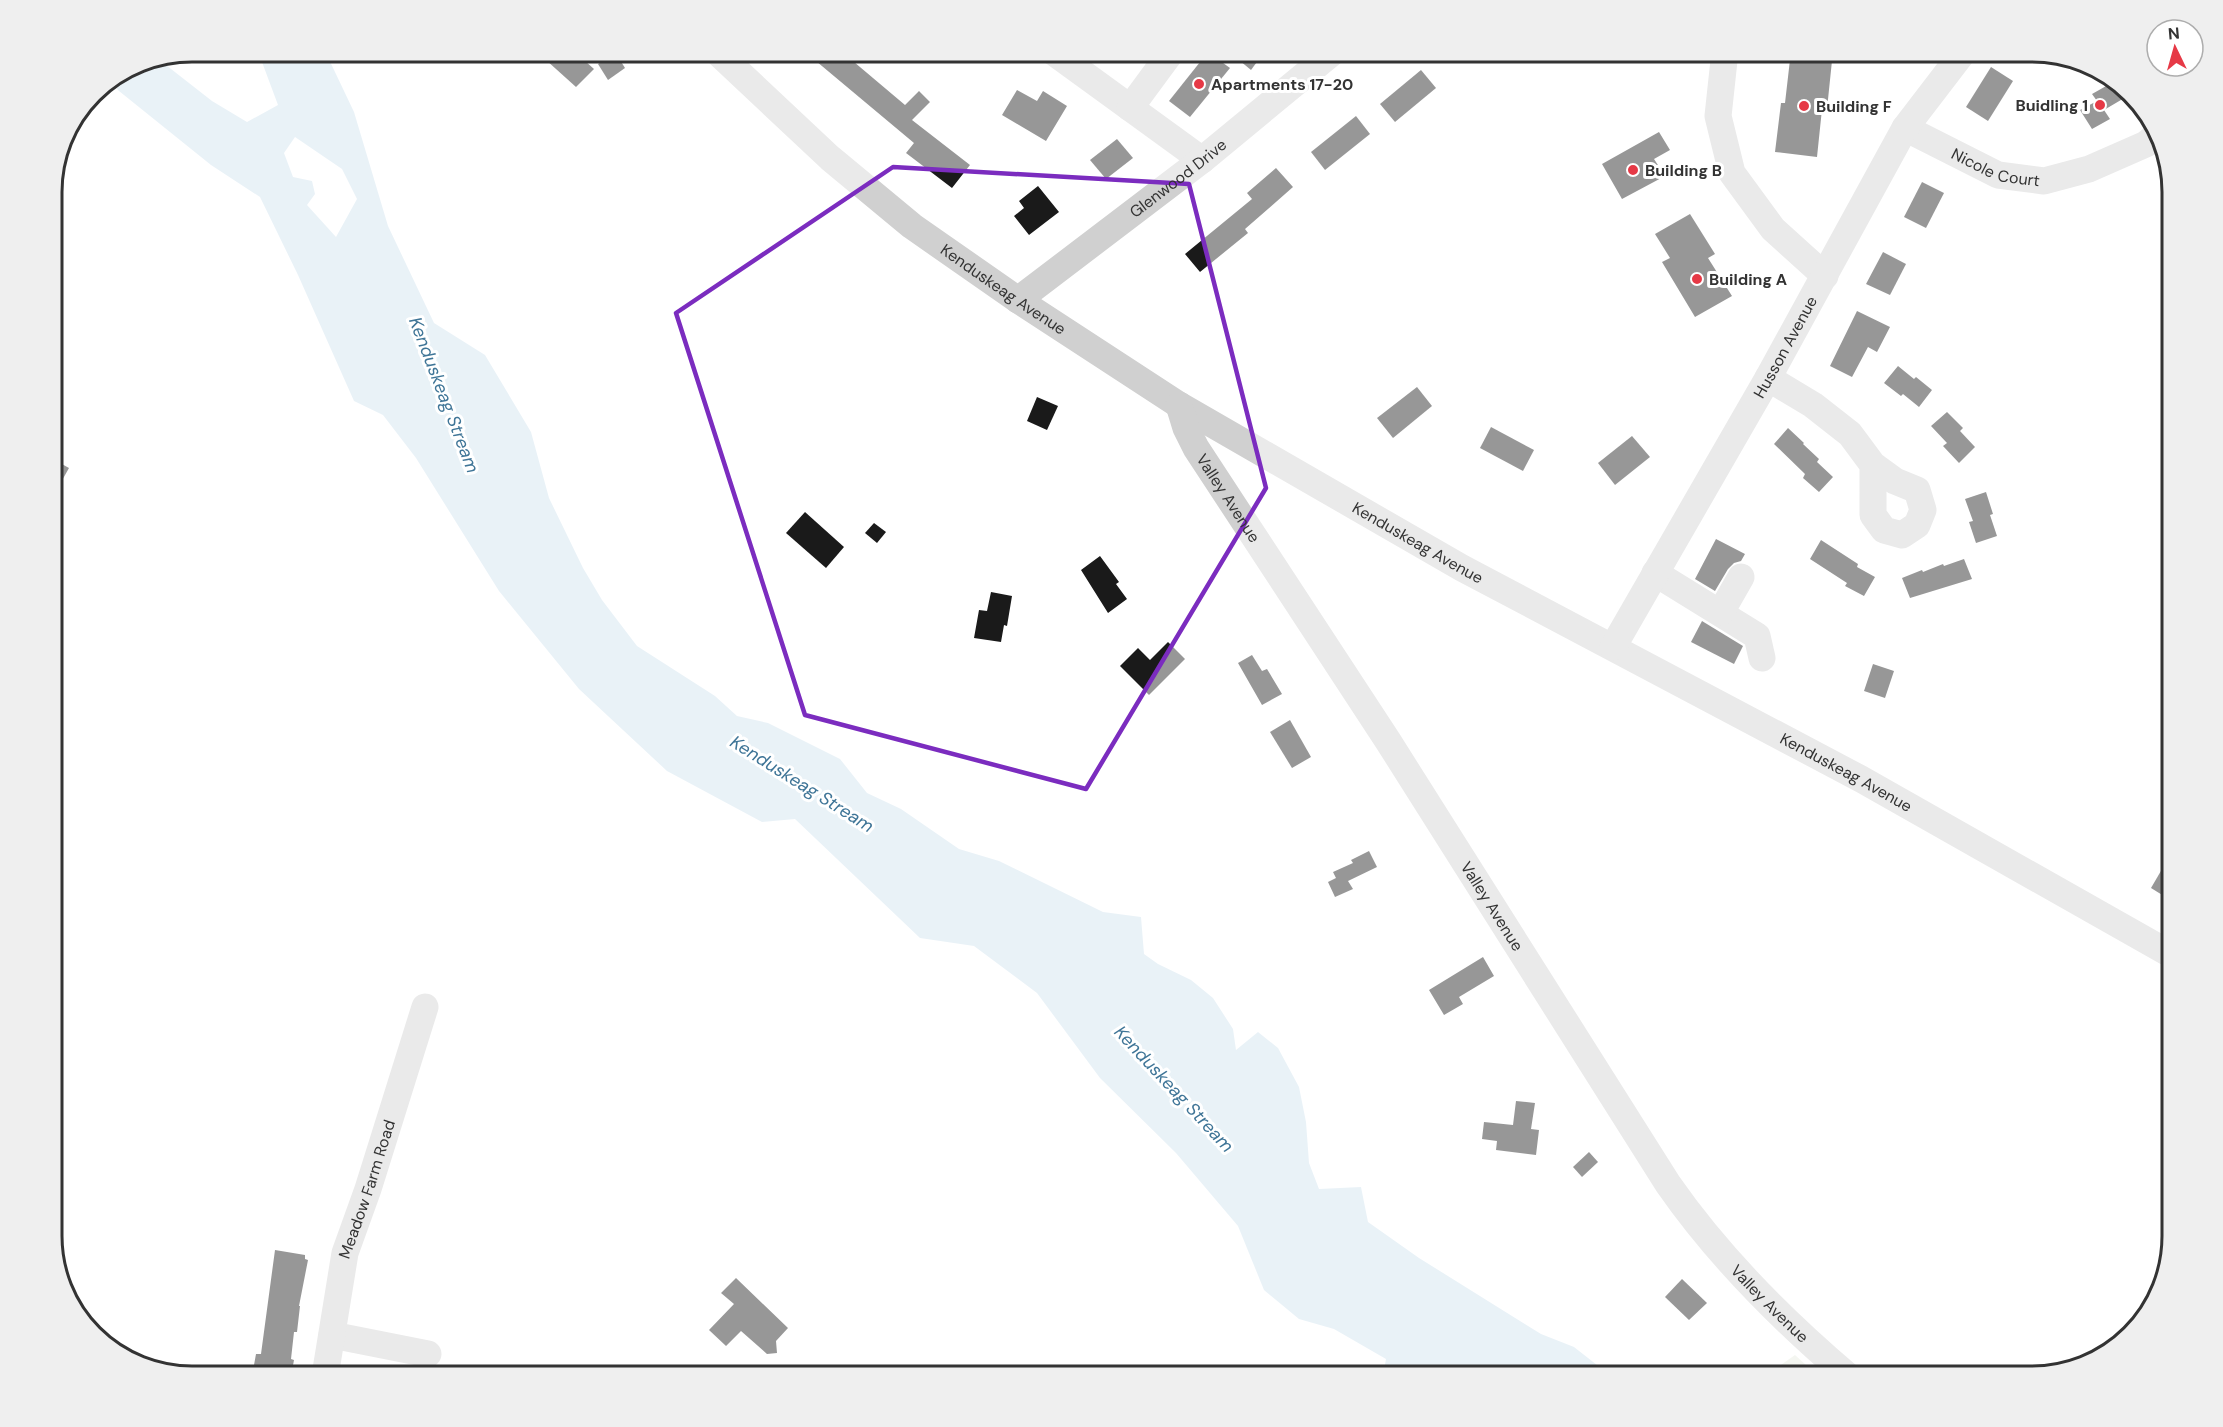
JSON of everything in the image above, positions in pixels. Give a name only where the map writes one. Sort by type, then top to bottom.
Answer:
[{"type":"street","name":"Kenduskeag Avenue","points":[[728,62],[785,117],[861,184],[939,246],[1179,405],[1462,568],[1861,779],[2162,942]]},
{"type":"street","points":[[1067,62],[1202,160]]},
{"type":"street","points":[[1130,108],[1164,62]]},
{"type":"street","name":"Glenwood Drive","points":[[1018,300],[1202,160],[1321,62]]},
{"type":"street","points":[[1724,62],[1718,117],[1732,173],[1773,229],[1825,276]]},
{"type":"street","name":"Husson Avenue","points":[[1612,647],[1768,378],[1905,128],[1956,62]]},
{"type":"street","name":"Nicole Court","points":[[1905,128],[1998,175],[2044,181],[2089,169],[2151,140]]},
{"type":"street","points":[[1768,378],[1813,405],[1850,435],[1873,465]]},
{"type":"street","name":"Valley Avenue","points":[[1179,405],[1186,428],[1196,448],[1388,741],[1668,1184],[1696,1223],[1728,1260],[1771,1305],[1837,1366]]},
{"type":"street","points":[[1655,573],[1757,636],[1762,658]]},
{"type":"street","points":[[1720,612],[1741,577]]},
{"type":"street","name":"Meadow Farm Road","points":[[327,1366],[345,1253],[368,1189],[425,1007]]},
{"type":"street","points":[[332,1335],[428,1354]]},
{"type":"highlighted area","points":[[893,167],[1189,184],[1266,488],[1086,789],[805,715],[676,313]]},
{"type":"shaded area","points":[[1795,1355],[1807,1366],[1779,1366]]},
{"type":"water","name":"Kenduskeag Stream","points":[[262,62],[330,62],[354,112],[388,226],[434,323],[485,355],[531,432],[549,498],[583,568],[602,600],[637,646],[715,696],[737,716],[768,723],[840,759],[867,793],[901,809],[959,849],[999,861],[1103,912],[1141,917],[1144,954],[1158,964],[1191,980],[1213,998],[1233,1029],[1236,1050],[1258,1032],[1278,1048],[1299,1087],[1306,1122],[1309,1163],[1319,1189],[1361,1187],[1368,1222],[1419,1258],[1541,1334],[1574,1347],[1598,1366],[1385,1366],[1386,1359],[1334,1329],[1299,1319],[1264,1290],[1238,1226],[1176,1153],[1100,1078],[1037,993],[974,946],[920,938],[795,819],[762,822],[667,771],[579,689],[499,591],[416,458],[383,415],[354,401],[298,275],[260,197],[211,165],[115,87],[142,71],[165,64],[212,101],[247,122],[278,105]],"holes":[[[295,137],[342,169],[357,199],[336,237],[307,205],[315,194],[312,181],[293,177],[284,153]]]},
{"type":"building","points":[[548,62],[586,62],[594,69],[576,87]]},
{"type":"building","points":[[621,62],[625,68],[608,80],[598,64]]},
{"type":"building","points":[[817,62],[854,62],[905,105],[919,91],[930,102],[912,120],[970,165],[952,188],[906,153],[914,143]]},
{"type":"building","name":"Apartments 17-20","points":[[1200,62],[1222,62],[1230,68],[1190,117],[1169,101]]},
{"type":"building","points":[[1241,62],[1257,62],[1251,70]]},
{"type":"building","name":"Building F","points":[[1790,62],[1832,62],[1827,109],[1822,109],[1817,157],[1775,152],[1781,103],[1785,103]]},
{"type":"building","points":[[1991,67],[2013,81],[1988,121],[1966,107]]},
{"type":"building","points":[[1421,70],[1436,88],[1395,122],[1380,104]]},
{"type":"building","name":"Buidling 1","points":[[2107,86],[2122,99],[2104,110],[2110,119],[2092,129],[2080,110],[2097,101],[2092,94]]},
{"type":"building","points":[[1017,90],[1037,101],[1043,91],[1067,106],[1046,141],[1002,115]]},
{"type":"building","points":[[1356,116],[1370,134],[1325,170],[1311,152]]},
{"type":"building","name":"Building B","points":[[1659,132],[1670,150],[1654,159],[1665,176],[1622,199],[1602,164]]},
{"type":"building","points":[[1117,139],[1133,158],[1106,179],[1090,160]]},
{"type":"building","points":[[1276,168],[1293,187],[1245,229],[1248,233],[1200,272],[1185,254],[1252,199],[1247,193]]},
{"type":"building","points":[[1922,182],[1944,193],[1926,228],[1904,217]]},
{"type":"building","points":[[1038,186],[1059,212],[1029,235],[1014,216],[1024,208],[1019,201]]},
{"type":"building","name":"Building A","points":[[1690,214],[1715,254],[1708,258],[1732,296],[1695,317],[1662,262],[1670,258],[1655,234]]},
{"type":"building","points":[[1883,252],[1906,264],[1890,295],[1866,284]]},
{"type":"building","points":[[1857,311],[1890,327],[1877,352],[1868,347],[1852,377],[1830,366]]},
{"type":"building","points":[[1898,366],[1932,390],[1919,407],[1884,383]]},
{"type":"building","points":[[1417,387],[1432,406],[1393,438],[1377,418]]},
{"type":"building","points":[[1037,397],[1058,406],[1047,430],[1027,421]]},
{"type":"building","points":[[1947,412],[1963,428],[1960,431],[1975,447],[1959,463],[1943,446],[1947,443],[1931,426]]},
{"type":"building","points":[[1491,427],[1534,450],[1523,471],[1480,448]]},
{"type":"building","points":[[1788,428],[1819,459],[1817,462],[1833,477],[1819,492],[1803,478],[1805,474],[1774,444]]},
{"type":"building","points":[[1632,436],[1650,457],[1615,485],[1598,463]]},
{"type":"building","points":[[62,464],[69,468],[62,480]]},
{"type":"building","points":[[1986,492],[1997,536],[1976,543],[1969,522],[1973,521],[1965,499]]},
{"type":"building","points":[[805,512],[844,547],[826,568],[786,533]]},
{"type":"building","points":[[874,523],[886,532],[877,543],[865,533]]},
{"type":"building","points":[[1716,539],[1745,554],[1741,561],[1734,563],[1728,569],[1715,591],[1695,579]]},
{"type":"building","points":[[1821,540],[1858,564],[1857,567],[1875,577],[1864,596],[1845,586],[1847,583],[1810,559]]},
{"type":"building","points":[[1100,556],[1119,582],[1116,584],[1127,599],[1108,613],[1081,570]]},
{"type":"building","points":[[1964,559],[1972,579],[1910,598],[1902,578]]},
{"type":"building","points":[[991,592],[1012,596],[1007,626],[1004,625],[1001,642],[974,638],[979,610],[987,611]]},
{"type":"building","points":[[1702,621],[1743,646],[1734,664],[1691,642]]},
{"type":"building","points":[[1168,642],[1185,659],[1149,695],[1120,666],[1138,648],[1150,660]]},
{"type":"building","points":[[1252,655],[1262,671],[1267,669],[1282,694],[1262,705],[1238,663]]},
{"type":"building","points":[[1873,664],[1894,671],[1885,698],[1864,691]]},
{"type":"building","points":[[1290,720],[1311,757],[1292,768],[1270,732]]},
{"type":"building","points":[[1369,851],[1377,867],[1348,881],[1353,889],[1335,897],[1328,882],[1336,878],[1333,872],[1353,863],[1351,860]]},
{"type":"building","points":[[2162,869],[2162,895],[2151,888]]},
{"type":"building","points":[[1483,957],[1494,976],[1459,997],[1463,1004],[1444,1015],[1429,990]]},
{"type":"building","points":[[1516,1101],[1535,1103],[1531,1129],[1539,1130],[1536,1155],[1496,1150],[1497,1141],[1482,1139],[1484,1122],[1513,1125]]},
{"type":"building","points":[[1589,1152],[1598,1162],[1582,1177],[1573,1167]]},
{"type":"building","points":[[275,1250],[305,1255],[305,1259],[308,1260],[299,1306],[297,1332],[294,1332],[291,1359],[294,1360],[293,1366],[254,1366],[256,1354],[261,1354]]},
{"type":"building","points":[[736,1278],[788,1328],[776,1341],[777,1353],[767,1354],[741,1331],[726,1346],[709,1330],[734,1304],[721,1293]]},
{"type":"building","points":[[1682,1279],[1707,1303],[1689,1320],[1665,1297]]},
{"type":"place","name":"Apartments 17-20","points":[[1199,84]]},
{"type":"place","name":"Buidling 1","points":[[2100,105]]},
{"type":"place","name":"Building F","points":[[1804,106]]},
{"type":"place","name":"Building B","points":[[1633,170]]},
{"type":"place","name":"Building A","points":[[1697,279]]}]
